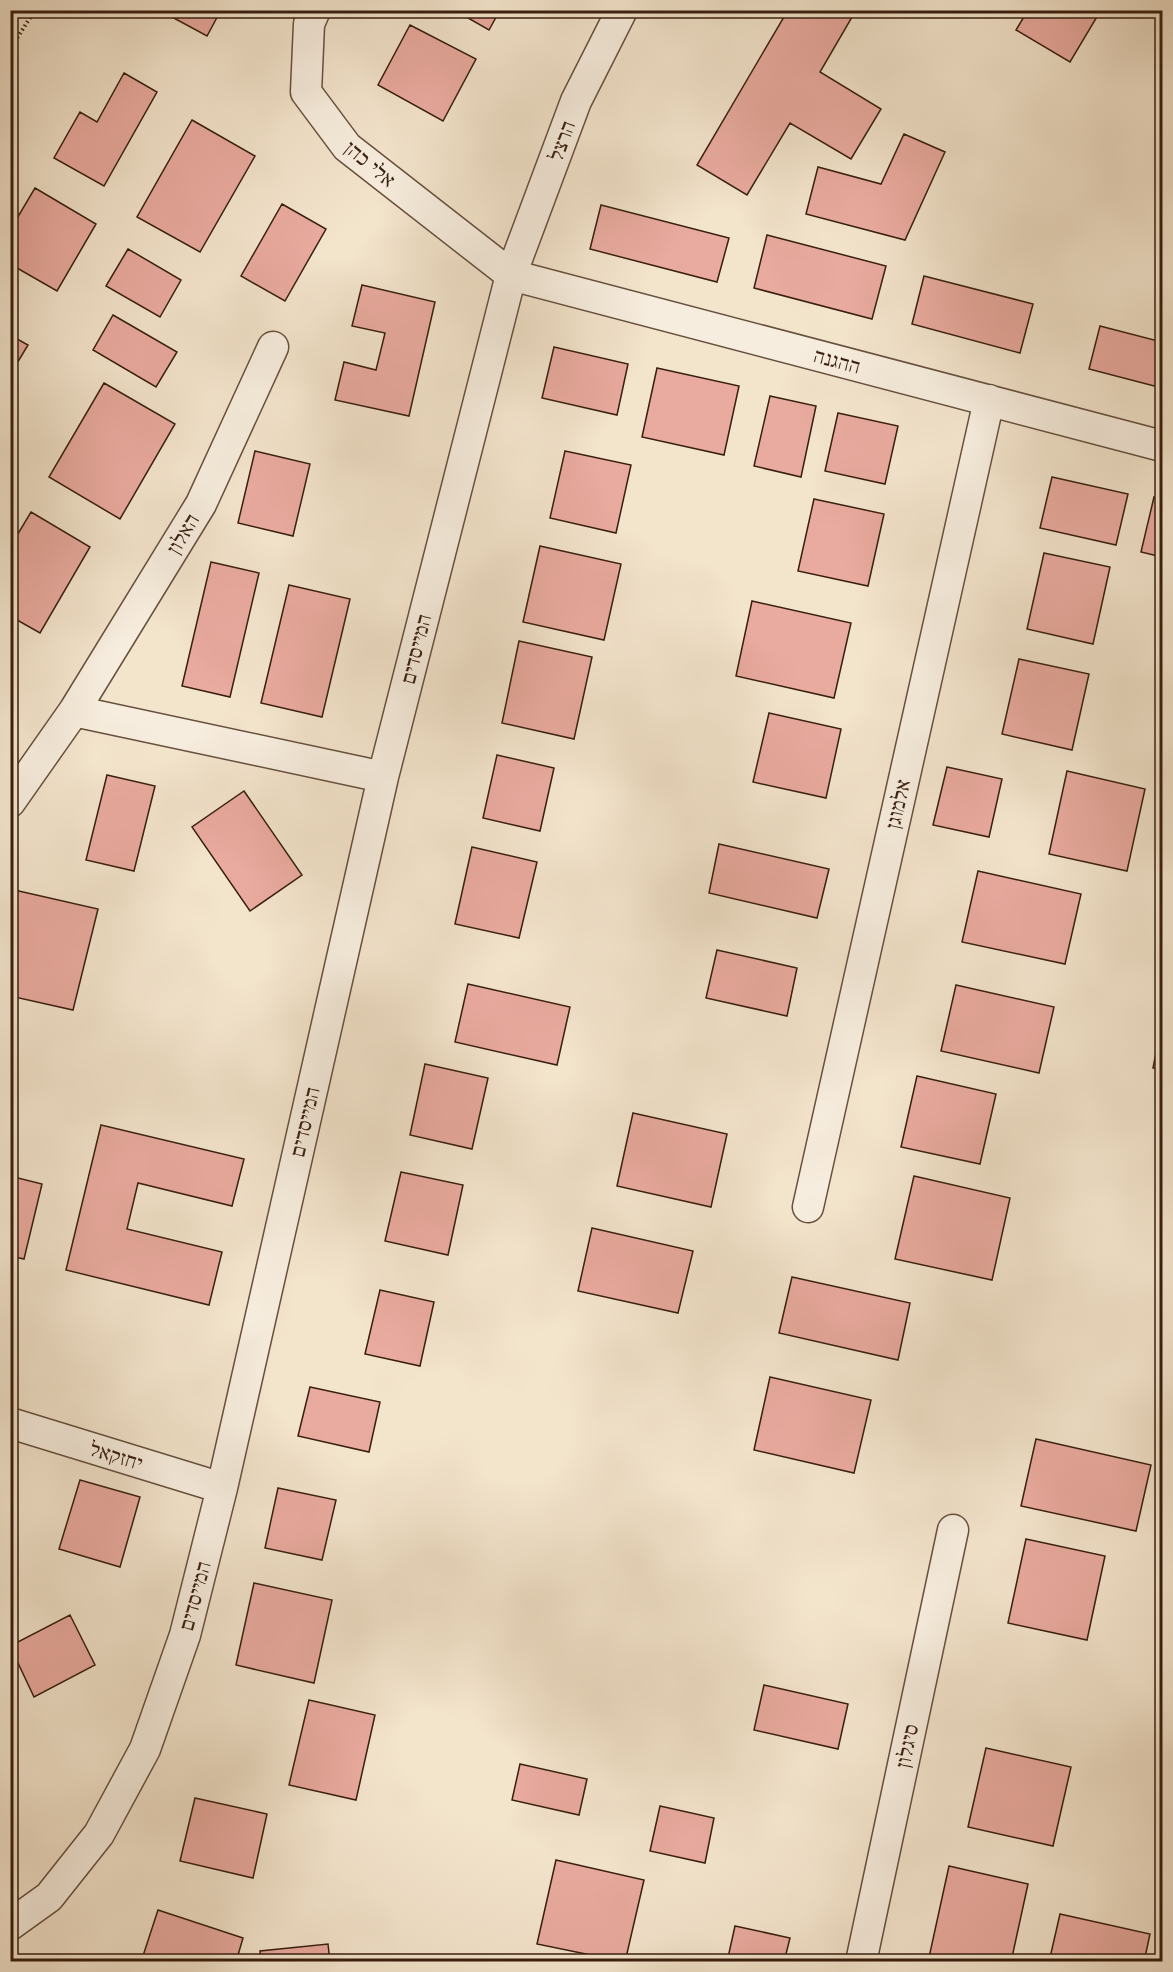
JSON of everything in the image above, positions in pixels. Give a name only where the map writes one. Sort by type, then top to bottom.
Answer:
[{"type":"street","name":"אלי כהן","points":[[315,10],[309,24],[306,92],[347,147],[511,275]]},
{"type":"street","name":"הרצל","points":[[511,275],[576,101],[622,10]]},
{"type":"street","name":"ההגנה","points":[[511,275],[1162,446]]},
{"type":"street","name":"המייסדים","points":[[10,1925],[49,1897],[99,1834],[145,1749],[185,1635],[222,1488],[383,777],[511,275]]},
{"type":"street","name":"האלון","points":[[10,802],[74,711],[201,504],[273,346]]},
{"type":"street","name":"אלמוגן","points":[[808,1207],[989,400]]},
{"type":"street","points":[[74,711],[383,777]]},
{"type":"street","name":"יחזקאל","points":[[10,1423],[222,1488]]},
{"type":"street","name":"סיגלון","points":[[861,1962],[953,1530]]},
{"type":"path","points":[[10,49],[36,10]]},
{"type":"building","points":[[159,10],[221,10],[207,36]]},
{"type":"building","points":[[454,10],[500,10],[489,30]]},
{"type":"building","points":[[788,10],[855,12],[820,72],[881,109],[851,159],[790,123],[747,195],[697,165]]},
{"type":"building","points":[[1028,10],[1101,10],[1070,62],[1016,30]]},
{"type":"building","points":[[410,25],[476,59],[443,121],[378,85]]},
{"type":"building","points":[[124,73],[157,92],[104,186],[54,158],[80,112],[97,122]]},
{"type":"building","points":[[192,120],[255,156],[200,252],[137,217]]},
{"type":"building","points":[[904,134],[945,152],[905,240],[806,214],[818,167],[881,184]]},
{"type":"building","points":[[35,188],[96,224],[57,291],[10,264],[10,230]]},
{"type":"building","points":[[282,204],[326,229],[285,301],[241,276]]},
{"type":"building","points":[[601,205],[729,238],[717,282],[590,249]]},
{"type":"building","points":[[767,235],[886,266],[872,319],[754,288]]},
{"type":"building","points":[[128,249],[181,280],[160,317],[106,286]]},
{"type":"building","points":[[924,276],[1033,304],[1020,353],[912,324]]},
{"type":"building","points":[[362,285],[435,302],[409,416],[335,400],[344,362],[376,370],[385,333],[352,326]]},
{"type":"building","points":[[113,315],[177,352],[156,387],[93,350]]},
{"type":"building","points":[[1100,326],[1162,342],[1162,388],[1089,369]]},
{"type":"building","points":[[10,335],[28,345],[10,375]]},
{"type":"building","points":[[554,347],[628,364],[617,415],[542,398]]},
{"type":"building","points":[[657,368],[739,386],[724,455],[642,437]]},
{"type":"building","points":[[104,383],[175,424],[120,519],[49,477]]},
{"type":"building","points":[[770,396],[816,406],[801,477],[754,466]]},
{"type":"building","points":[[838,413],[898,426],[885,484],[825,471]]},
{"type":"building","points":[[255,451],[310,464],[293,536],[238,523]]},
{"type":"building","points":[[565,451],[631,465],[616,533],[550,518]]},
{"type":"building","points":[[1052,477],[1128,494],[1116,545],[1040,528]]},
{"type":"building","points":[[1154,497],[1162,499],[1162,557],[1141,552]]},
{"type":"building","points":[[814,499],[884,514],[868,586],[798,571]]},
{"type":"building","points":[[31,512],[90,547],[40,633],[10,616],[10,547]]},
{"type":"building","points":[[540,546],[621,564],[604,640],[523,622]]},
{"type":"building","points":[[1044,553],[1110,567],[1093,644],[1027,629]]},
{"type":"building","points":[[211,562],[259,573],[230,697],[182,686]]},
{"type":"building","points":[[289,585],[350,599],[322,717],[261,703]]},
{"type":"building","points":[[752,601],[851,623],[834,698],[736,676]]},
{"type":"building","points":[[519,641],[592,657],[574,739],[502,723]]},
{"type":"building","points":[[1019,659],[1089,674],[1072,750],[1002,734]]},
{"type":"building","points":[[769,713],[841,729],[826,798],[753,782]]},
{"type":"building","points":[[497,755],[554,768],[540,831],[483,818]]},
{"type":"building","points":[[947,767],[1002,779],[989,837],[933,825]]},
{"type":"building","points":[[1067,771],[1145,789],[1127,871],[1049,854]]},
{"type":"building","points":[[107,775],[155,786],[134,871],[86,860]]},
{"type":"building","points":[[244,791],[302,875],[250,911],[192,827]]},
{"type":"building","points":[[719,844],[829,869],[817,918],[709,893]]},
{"type":"building","points":[[472,847],[537,862],[519,938],[455,924]]},
{"type":"building","points":[[978,871],[1081,894],[1065,964],[962,942]]},
{"type":"building","points":[[10,889],[98,909],[73,1010],[10,996]]},
{"type":"building","points":[[717,950],[797,968],[787,1016],[706,998]]},
{"type":"building","points":[[468,984],[570,1007],[557,1065],[455,1042]]},
{"type":"building","points":[[956,985],[1054,1007],[1039,1073],[941,1051]]},
{"type":"building","points":[[1162,1023],[1162,1070],[1153,1068]]},
{"type":"building","points":[[425,1064],[488,1078],[472,1149],[410,1135]]},
{"type":"building","points":[[917,1076],[996,1094],[980,1164],[901,1147]]},
{"type":"building","points":[[633,1113],[727,1134],[711,1207],[617,1186]]},
{"type":"building","points":[[101,1125],[244,1159],[232,1206],[138,1183],[127,1229],[222,1252],[209,1305],[66,1270]]},
{"type":"building","points":[[401,1172],[463,1185],[448,1255],[385,1241]]},
{"type":"building","points":[[10,1176],[42,1184],[24,1259],[10,1256]]},
{"type":"building","points":[[914,1176],[1010,1198],[992,1280],[895,1259]]},
{"type":"building","points":[[592,1228],[693,1251],[678,1313],[578,1291]]},
{"type":"building","points":[[792,1277],[910,1303],[898,1360],[779,1333]]},
{"type":"building","points":[[380,1290],[434,1302],[420,1366],[365,1354]]},
{"type":"building","points":[[770,1377],[871,1400],[854,1473],[754,1450]]},
{"type":"building","points":[[310,1387],[380,1402],[369,1452],[298,1436]]},
{"type":"building","points":[[1036,1439],[1151,1465],[1136,1531],[1021,1506]]},
{"type":"building","points":[[80,1480],[140,1497],[120,1567],[59,1549]]},
{"type":"building","points":[[278,1488],[336,1500],[322,1560],[265,1548]]},
{"type":"building","points":[[1026,1539],[1105,1556],[1087,1640],[1008,1623]]},
{"type":"building","points":[[254,1583],[332,1600],[314,1683],[236,1665]]},
{"type":"building","points":[[70,1615],[95,1665],[34,1697],[10,1646]]},
{"type":"building","points":[[764,1685],[848,1704],[838,1749],[754,1730]]},
{"type":"building","points":[[309,1700],[375,1715],[356,1800],[289,1785]]},
{"type":"building","points":[[986,1748],[1071,1767],[1053,1846],[968,1827]]},
{"type":"building","points":[[520,1764],[587,1779],[579,1815],[512,1800]]},
{"type":"building","points":[[195,1798],[267,1814],[253,1878],[180,1861]]},
{"type":"building","points":[[660,1806],[714,1818],[705,1863],[650,1851]]},
{"type":"building","points":[[556,1860],[644,1880],[625,1962],[537,1944]]},
{"type":"building","points":[[949,1866],[1028,1884],[1011,1962],[928,1962]]},
{"type":"building","points":[[158,1910],[243,1938],[236,1962],[141,1962]]},
{"type":"building","points":[[1060,1914],[1150,1934],[1144,1962],[1049,1962]]},
{"type":"building","points":[[735,1926],[790,1938],[784,1962],[727,1962]]},
{"type":"building","points":[[328,1944],[330,1962],[261,1962],[260,1951]]}]
